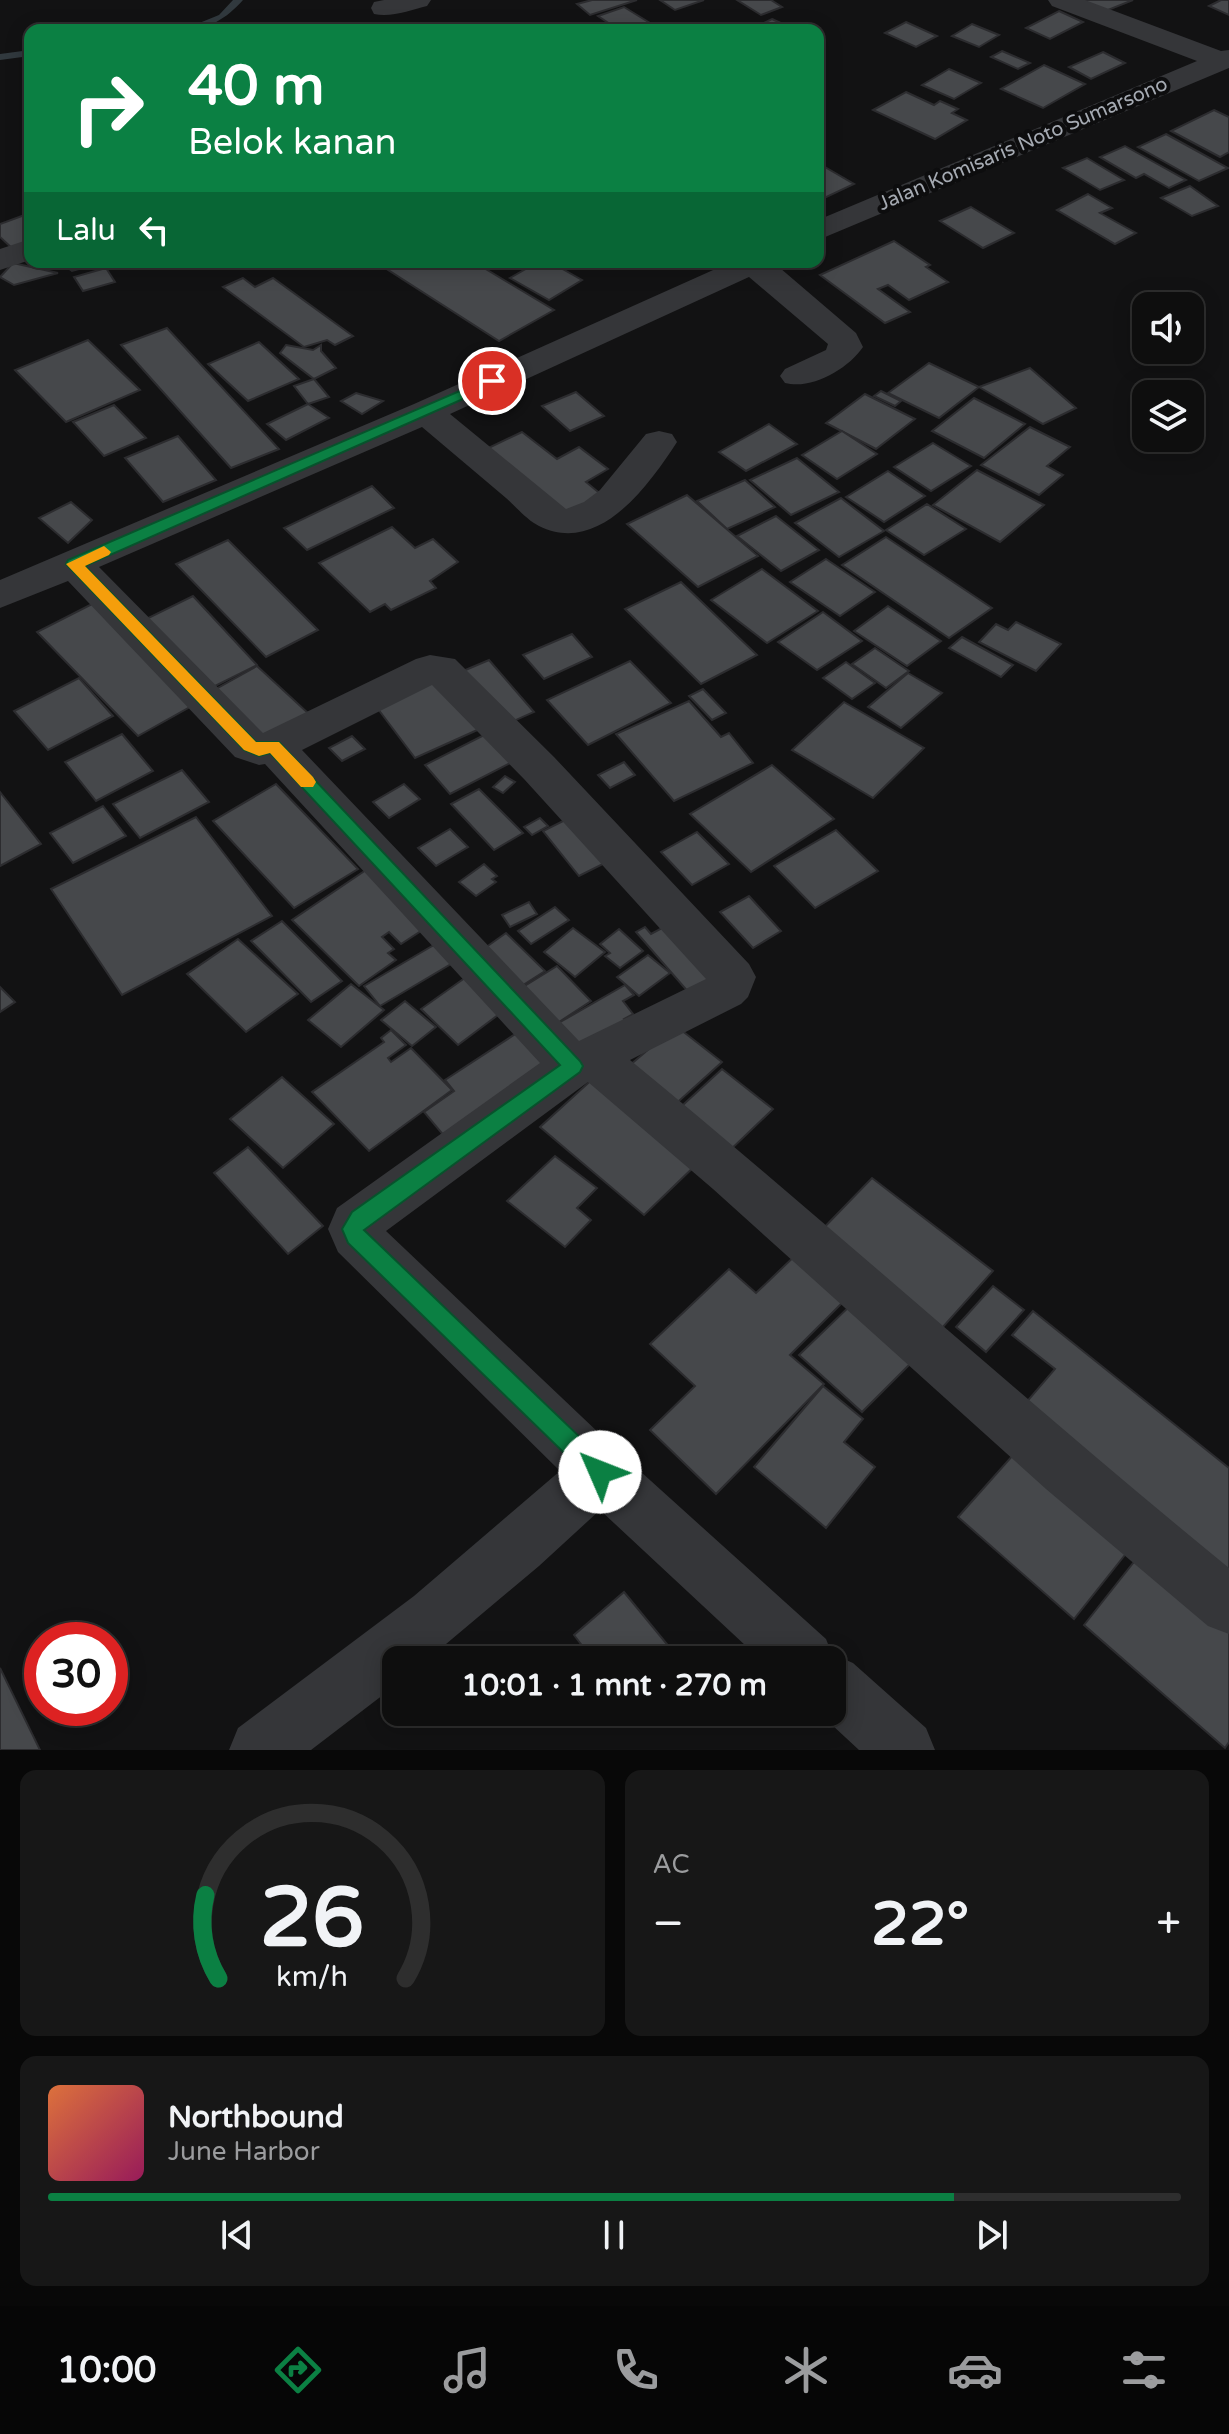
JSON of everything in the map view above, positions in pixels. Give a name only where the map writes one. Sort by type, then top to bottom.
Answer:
[{"type":"street","points":[[384,8],[418,0]]},
{"type":"street","points":[[1061,0],[1225,60]]},
{"type":"street","name":"Jalan Komisaris Noto Sumarsono","points":[[824,223],[1225,60]]},
{"type":"street","points":[[0,260],[24,251]]},
{"type":"street","points":[[0,595],[426,412],[744,268]]},
{"type":"street","points":[[761,268],[844,340],[846,347],[838,357],[797,376]]},
{"type":"street","points":[[426,412],[551,517],[569,523],[579,522],[623,489],[659,442]]},
{"type":"street","points":[[74,564],[250,746],[259,750],[430,669],[437,668],[451,676],[732,974],[734,982],[725,991],[583,1062],[359,1218],[353,1229],[356,1236],[600,1472],[790,1646]]},
{"type":"street","points":[[273,746],[583,1062],[731,1173],[1066,1470],[1229,1605]]},
{"type":"street","points":[[260,1750],[405,1643],[525,1544],[600,1472]]},
{"type":"street","points":[[846,1697],[904,1750]]},
{"type":"building","points":[[592,0],[637,0],[590,15],[577,4]]},
{"type":"building","points":[[660,0],[704,0],[675,10]]},
{"type":"building","points":[[737,0],[771,0],[782,7],[761,15]]},
{"type":"building","points":[[1080,0],[1133,0],[1103,12]]},
{"type":"building","points":[[1229,0],[1229,15],[1209,6]]},
{"type":"building","points":[[624,7],[650,23],[610,24],[598,16]]},
{"type":"building","points":[[1059,11],[1083,22],[1050,39],[1026,28]]},
{"type":"building","points":[[772,19],[783,24],[762,24]]},
{"type":"building","points":[[906,22],[937,36],[916,47],[885,33]]},
{"type":"building","points":[[972,24],[999,35],[979,47],[952,36]]},
{"type":"building","points":[[1002,51],[1030,63],[1018,69],[991,57]]},
{"type":"building","points":[[1103,52],[1125,63],[1091,79],[1069,67]]},
{"type":"building","points":[[1044,65],[1085,84],[1043,108],[1001,89]]},
{"type":"building","points":[[949,69],[981,83],[954,99],[922,85]]},
{"type":"building","points":[[906,92],[934,105],[940,101],[958,109],[952,113],[967,120],[935,139],[873,110]]},
{"type":"building","points":[[1214,110],[1229,117],[1229,152],[1220,157],[1171,131]]},
{"type":"building","points":[[1166,134],[1228,168],[1199,181],[1138,147]]},
{"type":"building","points":[[1125,146],[1186,180],[1169,188],[1144,174],[1136,178],[1100,157]]},
{"type":"building","points":[[1087,158],[1124,180],[1100,190],[1063,168]]},
{"type":"building","points":[[824,166],[854,184],[824,198]]},
{"type":"building","points":[[1190,186],[1218,206],[1192,216],[1161,198]]},
{"type":"building","points":[[1088,194],[1112,208],[1100,213],[1136,233],[1115,244],[1057,210]]},
{"type":"building","points":[[971,207],[1014,233],[983,248],[940,221]]},
{"type":"building","points":[[24,215],[24,246],[14,250],[0,237],[0,224]]},
{"type":"building","points":[[894,241],[930,265],[926,267],[948,282],[909,300],[888,285],[878,289],[910,312],[885,323],[820,275]]},
{"type":"building","points":[[13,263],[24,268],[58,273],[14,285],[0,277]]},
{"type":"building","points":[[106,268],[115,282],[83,291],[74,277]]},
{"type":"building","points":[[385,268],[484,268],[554,310],[499,341]]},
{"type":"building","points":[[528,268],[561,268],[582,280],[549,300],[510,278]]},
{"type":"building","points":[[243,278],[255,287],[273,278],[353,336],[335,345],[327,340],[304,347],[223,287]]},
{"type":"building","points":[[167,328],[279,449],[231,468],[121,345]]},
{"type":"building","points":[[88,340],[140,390],[66,422],[15,370]]},
{"type":"building","points":[[259,342],[299,379],[248,401],[208,364]]},
{"type":"building","points":[[286,345],[313,350],[321,345],[321,351],[336,368],[314,379],[280,353]]},
{"type":"building","points":[[929,363],[979,387],[939,418],[888,393]]},
{"type":"building","points":[[1030,368],[1076,408],[1043,424],[979,387]]},
{"type":"building","points":[[314,379],[329,397],[308,404],[294,386]]},
{"type":"building","points":[[881,391],[901,401],[895,406],[874,396]]},
{"type":"building","points":[[576,392],[604,416],[570,431],[542,406]]},
{"type":"building","points":[[356,393],[383,401],[362,414],[341,401]]},
{"type":"building","points":[[865,394],[915,419],[876,449],[826,423]]},
{"type":"building","points":[[974,398],[1025,424],[984,458],[932,431]]},
{"type":"building","points":[[308,404],[329,418],[286,440],[267,424]]},
{"type":"building","points":[[114,405],[146,438],[104,456],[73,422]]},
{"type":"building","points":[[769,424],[797,444],[746,471],[719,452]]},
{"type":"building","points":[[1030,427],[1070,447],[1047,466],[1063,475],[1039,495],[981,465]]},
{"type":"building","points":[[842,431],[877,454],[837,479],[802,455]]},
{"type":"building","points":[[522,432],[557,459],[579,447],[608,469],[586,482],[603,496],[559,519],[478,453]]},
{"type":"building","points":[[178,436],[216,480],[163,502],[125,458]]},
{"type":"building","points":[[933,443],[971,466],[931,491],[894,467]]},
{"type":"building","points":[[797,458],[839,492],[791,515],[750,480]]},
{"type":"building","points":[[977,470],[1044,505],[1000,542],[933,505]]},
{"type":"building","points":[[888,471],[925,496],[884,522],[846,497]]},
{"type":"building","points":[[745,480],[775,507],[727,529],[697,501]]},
{"type":"building","points":[[372,486],[394,508],[307,550],[284,528]]},
{"type":"building","points":[[687,495],[758,556],[698,587],[627,524]]},
{"type":"building","points":[[841,498],[884,531],[839,557],[795,523]]},
{"type":"building","points":[[71,502],[92,520],[68,543],[39,518]]},
{"type":"building","points":[[927,504],[966,529],[924,555],[886,530]]},
{"type":"building","points":[[776,516],[819,550],[781,571],[737,536]]},
{"type":"building","points":[[392,527],[415,548],[433,539],[458,562],[430,581],[436,588],[391,610],[385,604],[370,612],[319,563]]},
{"type":"building","points":[[886,537],[992,608],[949,638],[842,565]]},
{"type":"building","points":[[228,540],[318,630],[266,657],[176,564]]},
{"type":"building","points":[[826,559],[875,592],[840,616],[790,582]]},
{"type":"building","points":[[762,569],[818,611],[767,643],[711,600]]},
{"type":"building","points":[[681,582],[757,655],[701,684],[625,609]]},
{"type":"building","points":[[193,596],[257,665],[201,693],[138,623]]},
{"type":"building","points":[[94,603],[197,703],[138,736],[37,632]]},
{"type":"building","points":[[888,606],[941,641],[907,666],[854,631]]},
{"type":"building","points":[[823,612],[862,641],[817,670],[778,642]]},
{"type":"building","points":[[1016,622],[1061,644],[1036,671],[979,642],[996,624],[1008,630]]},
{"type":"building","points":[[572,634],[592,657],[544,679],[523,655]]},
{"type":"building","points":[[962,637],[1013,665],[1001,677],[949,648]]},
{"type":"building","points":[[875,648],[909,671],[886,688],[852,664]]},
{"type":"building","points":[[489,660],[534,712],[500,727],[456,674]]},
{"type":"building","points":[[630,661],[671,703],[588,745],[547,700]]},
{"type":"building","points":[[846,662],[875,683],[852,699],[823,678]]},
{"type":"building","points":[[257,666],[309,714],[257,744],[207,694]]},
{"type":"building","points":[[908,673],[942,693],[901,728],[868,707]]},
{"type":"building","points":[[442,676],[484,727],[415,758],[375,705]]},
{"type":"building","points":[[79,678],[113,716],[48,750],[14,711]]},
{"type":"building","points":[[703,689],[726,713],[712,720],[689,696]]},
{"type":"building","points":[[689,701],[721,737],[729,733],[753,763],[674,801],[616,734]]},
{"type":"building","points":[[844,702],[924,748],[873,798],[792,750]]},
{"type":"building","points":[[494,730],[520,758],[450,794],[425,765]]},
{"type":"building","points":[[122,734],[153,771],[96,801],[65,762]]},
{"type":"building","points":[[352,736],[365,749],[342,761],[329,748]]},
{"type":"building","points":[[624,762],[635,775],[610,788],[598,775]]},
{"type":"building","points":[[772,765],[834,819],[751,872],[690,814]]},
{"type":"building","points":[[182,770],[209,802],[140,838],[113,804]]},
{"type":"building","points":[[505,776],[515,782],[503,793],[493,787]]},
{"type":"building","points":[[276,784],[358,869],[294,908],[213,821]]},
{"type":"building","points":[[404,784],[420,799],[389,818],[373,802]]},
{"type":"building","points":[[479,789],[523,833],[494,850],[451,804]]},
{"type":"building","points":[[0,792],[41,844],[0,866]]},
{"type":"building","points":[[103,806],[126,836],[73,863],[50,833]]},
{"type":"building","points":[[575,815],[611,860],[579,876],[543,831]]},
{"type":"building","points":[[196,817],[272,916],[122,995],[51,889]]},
{"type":"building","points":[[540,818],[548,826],[532,835],[524,827]]},
{"type":"building","points":[[450,829],[468,847],[436,866],[418,848]]},
{"type":"building","points":[[836,830],[878,871],[815,908],[774,866]]},
{"type":"building","points":[[697,832],[729,864],[692,885],[661,852]]},
{"type":"building","points":[[484,864],[497,876],[492,879],[496,882],[476,896],[459,882]]},
{"type":"building","points":[[366,870],[427,927],[401,944],[389,932],[382,937],[394,949],[388,953],[396,960],[359,986],[292,920]]},
{"type":"building","points":[[749,896],[781,931],[753,948],[720,912]]},
{"type":"building","points":[[529,902],[537,914],[510,927],[502,915]]},
{"type":"building","points":[[555,907],[569,920],[531,944],[518,931]]},
{"type":"building","points":[[677,920],[725,975],[690,994],[636,932],[645,927],[651,934]]},
{"type":"building","points":[[282,921],[342,981],[311,1002],[251,941]]},
{"type":"building","points":[[573,928],[605,952],[575,977],[544,952]]},
{"type":"building","points":[[619,929],[643,951],[620,968],[605,956],[610,953],[600,944]]},
{"type":"building","points":[[506,933],[545,971],[520,987],[482,950]]},
{"type":"building","points":[[238,939],[298,994],[246,1032],[187,974]]},
{"type":"building","points":[[439,942],[456,961],[380,1006],[364,986]]},
{"type":"building","points":[[648,955],[670,973],[639,996],[617,977]]},
{"type":"building","points":[[557,966],[591,1001],[556,1024],[523,987]]},
{"type":"building","points":[[469,975],[506,1009],[458,1045],[421,1009]]},
{"type":"building","points":[[351,984],[384,1010],[341,1047],[308,1020]]},
{"type":"building","points":[[625,985],[634,995],[623,1001],[633,1014],[624,1019],[633,1030],[575,1062],[548,1029]]},
{"type":"building","points":[[0,987],[15,1002],[0,1012]]},
{"type":"building","points":[[405,1001],[436,1027],[412,1046],[381,1020]]},
{"type":"building","points":[[676,1026],[722,1062],[669,1110],[623,1071]]},
{"type":"building","points":[[526,1027],[563,1066],[450,1143],[424,1112],[454,1091],[445,1080]]},
{"type":"building","points":[[391,1030],[406,1045],[388,1058],[391,1062],[411,1048],[452,1090],[369,1151],[312,1092],[384,1042],[381,1038]]},
{"type":"building","points":[[722,1069],[773,1109],[724,1156],[672,1115]]},
{"type":"building","points":[[597,1075],[702,1159],[644,1215],[540,1127]]},
{"type":"building","points":[[282,1077],[334,1124],[283,1168],[230,1119]]},
{"type":"building","points":[[248,1147],[323,1226],[288,1254],[214,1173]]},
{"type":"building","points":[[555,1156],[597,1188],[577,1208],[591,1220],[565,1247],[507,1201]]},
{"type":"building","points":[[872,1178],[993,1271],[934,1337],[812,1240]]},
{"type":"building","points":[[802,1249],[852,1293],[790,1355],[824,1384],[716,1494],[650,1430],[695,1386],[650,1344],[729,1269],[756,1293]]},
{"type":"building","points":[[993,1286],[1024,1310],[986,1352],[956,1327]]},
{"type":"building","points":[[857,1299],[920,1354],[862,1412],[799,1355]]},
{"type":"building","points":[[1033,1311],[1229,1468],[1229,1588],[1017,1413],[1055,1369],[1012,1335]]},
{"type":"building","points":[[823,1386],[863,1419],[844,1442],[875,1467],[826,1528],[754,1467]]},
{"type":"building","points":[[1022,1445],[1136,1541],[1074,1619],[958,1517]]},
{"type":"building","points":[[1145,1548],[1229,1620],[1229,1742],[1225,1748],[1084,1625]]},
{"type":"building","points":[[624,1592],[668,1646],[582,1646],[574,1635]]},
{"type":"building","points":[[0,1668],[24,1717],[24,1726],[28,1726],[40,1750],[0,1750]]},
{"type":"waterway","points":[[203,24],[222,17],[238,0]]},
{"type":"waterway","points":[[0,57],[24,54]]},
{"type":"slow traffic","points":[[104,552],[74,564],[250,746],[259,750],[273,746],[307,782]]},
{"type":"route","points":[[492,381],[74,564],[250,746],[259,750],[273,746],[573,1066],[359,1218],[353,1232],[600,1472]]}]
